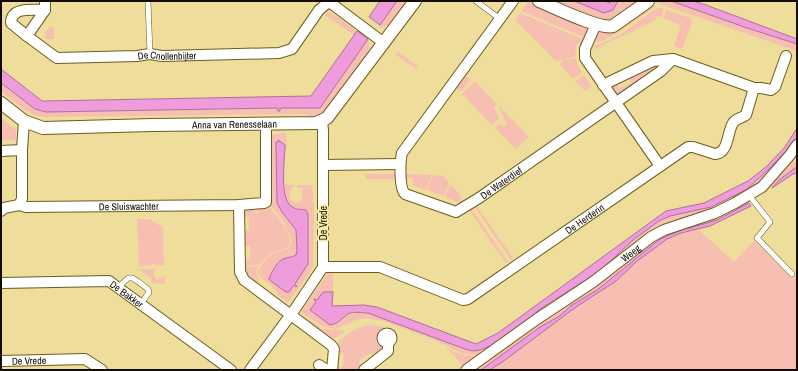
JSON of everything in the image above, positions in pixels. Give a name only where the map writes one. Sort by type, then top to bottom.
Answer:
[{"type":"street","name":"De Cnollenbijter","points":[[45,6],[22,10],[15,13],[11,18],[12,23],[57,58],[137,56],[150,54],[162,56],[279,53],[292,49],[320,10],[329,1]]},
{"type":"street","points":[[329,1],[384,43]]},
{"type":"street","points":[[322,122],[327,118],[415,1]]},
{"type":"street","name":"De Waterdief","points":[[513,1],[402,153],[400,164],[402,188],[405,194],[456,212],[485,194],[616,103],[661,71],[673,59]]},
{"type":"street","points":[[539,1],[605,27],[612,27],[648,1]]},
{"type":"street","points":[[27,36],[45,6]]},
{"type":"street","points":[[596,24],[585,49],[585,55],[603,85],[660,166]]},
{"type":"street","points":[[603,85],[653,61],[673,59],[754,88],[771,90],[775,87],[786,56]]},
{"type":"street","name":"De Herderin","points":[[323,267],[380,267],[463,300],[468,299],[688,147],[719,154],[724,150],[733,122],[746,115],[754,88]]},
{"type":"street","name":"Anna van Renesselaan","points":[[1,103],[24,122],[43,128],[152,125],[307,124],[322,122]]},
{"type":"street","points":[[1,211],[4,208],[19,205],[22,199],[22,150],[24,122]]},
{"type":"street","name":"De Vrede","points":[[322,122],[323,267]]},
{"type":"street","name":"De Sluiswachter","points":[[19,205],[26,208],[257,205],[266,202],[266,124]]},
{"type":"street","name":"Weeg","points":[[466,370],[537,319],[593,282],[651,237],[664,230],[715,213],[762,187],[797,145]]},
{"type":"street","points":[[1,151],[22,150]]},
{"type":"street","points":[[323,165],[400,164]]},
{"type":"street","points":[[239,205],[241,276],[244,280],[331,345],[334,349],[332,370]]},
{"type":"street","points":[[250,370],[323,267]]},
{"type":"street","name":"De Bakker","points":[[1,283],[109,281],[231,370]]},
{"type":"street","points":[[364,370],[388,351],[388,342]]},
{"type":"street","name":"De Vrede","points":[[1,361],[85,360],[102,370]]},
{"type":"lane","points":[[148,1],[150,54]]},
{"type":"lane","points":[[476,1],[500,18]]},
{"type":"lane","points":[[748,194],[770,222],[757,238],[792,274]]},
{"type":"lane","points":[[118,288],[128,277],[133,278],[148,289],[149,292],[140,304]]},
{"type":"shaded area","points":[[380,1],[397,1],[380,25],[369,17]]},
{"type":"shaded area","points":[[397,1],[408,1],[389,26],[387,25],[385,27],[378,28]]},
{"type":"shaded area","points":[[551,1],[574,1],[601,12],[615,8],[618,1],[640,1],[612,21],[600,21]]},
{"type":"shaded area","points":[[574,1],[604,1],[610,3],[611,1],[618,1],[613,10],[604,13]]},
{"type":"shaded area","points":[[671,1],[795,43],[797,44],[797,51],[654,2]]},
{"type":"shaded area","points":[[671,1],[693,1],[706,5],[797,39],[797,44],[747,28]]},
{"type":"shaded area","points":[[528,2],[587,26],[586,38],[521,11]]},
{"type":"shaded area","points":[[652,4],[656,6],[616,34],[598,43],[593,40],[600,31],[605,33],[615,31]]},
{"type":"shaded area","points":[[659,7],[664,9],[661,17],[655,16],[656,20],[593,50],[595,44],[598,45],[618,36]]},
{"type":"shaded area","points":[[666,10],[690,18],[692,22],[682,49],[674,46],[681,25],[664,18]]},
{"type":"shaded area","points":[[330,12],[357,31],[354,35],[325,15]]},
{"type":"shaded area","points":[[520,13],[585,40],[583,45],[577,43],[575,57],[556,61],[516,21],[516,18]]},
{"type":"shaded area","points":[[49,27],[54,27],[54,39],[45,39],[45,33]]},
{"type":"shaded area","points":[[357,31],[368,39],[320,108],[280,108],[280,111],[278,111],[277,108],[46,112],[35,109],[1,83],[1,69],[42,101],[311,96]]},
{"type":"shaded area","points":[[368,39],[370,48],[368,50],[370,52],[328,110],[318,117],[308,118],[307,114],[43,117],[26,111],[1,91],[1,83],[32,107],[39,110],[278,108],[279,111],[280,108],[320,108]]},
{"type":"shaded area","points":[[398,52],[418,66],[416,69],[396,55]]},
{"type":"shaded area","points":[[575,58],[582,73],[573,79],[560,65],[562,61]]},
{"type":"shaded area","points":[[664,63],[618,99],[611,88],[616,83],[619,88],[631,83],[628,77],[630,76],[631,78],[653,68],[653,66]]},
{"type":"shaded area","points":[[463,74],[471,80],[461,91],[454,86]]},
{"type":"shaded area","points":[[584,75],[592,86],[585,91],[575,81]]},
{"type":"shaded area","points":[[475,81],[497,104],[494,108],[499,118],[492,125],[462,94]]},
{"type":"shaded area","points":[[500,107],[529,137],[516,149],[495,128],[499,124],[504,127],[507,124],[499,108]]},
{"type":"shaded area","points":[[2,119],[16,130],[16,140],[1,140]]},
{"type":"shaded area","points":[[797,128],[797,137],[793,144],[746,190],[711,207],[670,216],[659,221],[633,240],[601,270],[539,310],[524,323],[493,345],[480,350],[473,351],[465,349],[368,313],[350,313],[338,322],[330,325],[310,310],[316,302],[314,299],[317,300],[323,292],[333,292],[332,306],[364,305],[377,307],[476,344],[498,333],[666,211],[704,203],[748,181],[766,167],[785,147]]},
{"type":"shaded area","points":[[285,133],[287,149],[285,149],[285,145],[282,212],[296,230],[297,251],[296,255],[281,260],[270,275],[297,285],[295,284],[308,264],[308,214],[304,209],[298,209],[288,203],[285,195],[285,185],[296,185],[294,188],[291,188],[289,196],[292,201],[297,203],[300,202],[302,197],[302,188],[297,188],[298,185],[312,185],[314,210],[313,265],[309,274],[288,302],[279,296],[272,286],[260,277],[257,271],[267,258],[275,252],[288,249],[291,245],[291,239],[285,224],[272,207],[271,136],[274,134]]},
{"type":"shaded area","points":[[797,137],[797,140],[769,176],[744,195],[626,252],[601,270],[633,240],[659,221],[670,216],[711,207],[746,190],[775,163],[793,144]]},
{"type":"shaded area","points":[[278,140],[285,145],[284,186],[287,201],[295,208],[306,210],[308,214],[308,264],[295,284],[297,286],[296,287],[294,285],[289,292],[286,292],[269,279],[273,271],[283,259],[293,257],[296,255],[297,251],[296,230],[277,203],[276,142],[278,142]]},
{"type":"shaded area","points":[[790,160],[793,160],[797,164],[797,168],[789,171],[771,189],[770,182]]},
{"type":"shaded area","points":[[797,168],[797,173],[793,174],[772,188],[779,180]]},
{"type":"shaded area","points":[[365,174],[395,174],[398,179],[365,179]]},
{"type":"shaded area","points":[[405,174],[432,175],[426,190],[413,185],[413,178],[405,178]]},
{"type":"shaded area","points":[[433,175],[443,176],[449,182],[444,196],[427,190]]},
{"type":"shaded area","points":[[450,184],[459,193],[458,194],[465,204],[456,208],[458,202],[445,197]]},
{"type":"shaded area","points":[[743,201],[749,203],[707,224],[706,220]]},
{"type":"shaded area","points":[[749,203],[751,206],[710,226],[681,233],[667,239],[636,262],[616,281],[576,307],[505,360],[490,370],[481,370],[540,327],[558,317],[572,305],[597,290],[660,239],[684,229],[717,220]]},
{"type":"shaded area","points":[[476,205],[513,258],[511,260],[474,206]]},
{"type":"shaded area","points":[[255,207],[255,212],[259,216],[257,213],[257,207],[270,207],[273,211],[272,213],[273,212],[279,219],[287,231],[290,244],[286,248],[271,253],[259,265],[243,266],[243,260],[250,259],[250,246],[243,246],[243,231],[249,230],[249,217],[242,217],[243,209]]},
{"type":"shaded area","points":[[471,208],[508,262],[506,263],[469,210]]},
{"type":"shaded area","points":[[137,219],[150,219],[163,228],[164,265],[155,266],[155,263],[153,263],[152,265],[139,266]]},
{"type":"shaded area","points":[[700,223],[701,225],[683,229],[660,239],[600,288],[663,239],[698,229],[734,262],[754,241],[793,279],[797,276],[797,370],[486,370],[593,293],[572,305],[558,317],[540,327],[481,370],[470,370],[657,236]]},
{"type":"shaded area","points":[[258,266],[256,272],[259,279],[256,284],[244,276],[243,267]]},
{"type":"shaded area","points":[[138,269],[157,269],[153,273],[154,277],[158,280],[165,276],[165,284],[151,283],[149,286],[152,279]]},
{"type":"shaded area","points":[[333,271],[333,292],[323,292],[317,301],[315,299],[335,324],[350,314],[368,313],[473,351],[524,323],[539,310],[599,272],[484,354],[474,355],[461,353],[430,338],[383,321],[365,318],[356,320],[336,329],[324,327],[301,312],[328,273]]},
{"type":"shaded area","points":[[303,316],[323,329],[345,331],[336,338],[331,339],[301,318]]},
{"type":"shaded area","points":[[369,325],[385,327],[379,338],[379,342],[384,348],[374,359],[370,353],[359,361],[362,366],[358,370],[337,370],[337,367],[343,367],[344,353],[337,352],[336,345],[351,332]]},
{"type":"shaded area","points":[[445,347],[459,354],[479,357],[463,367],[455,356]]}]
